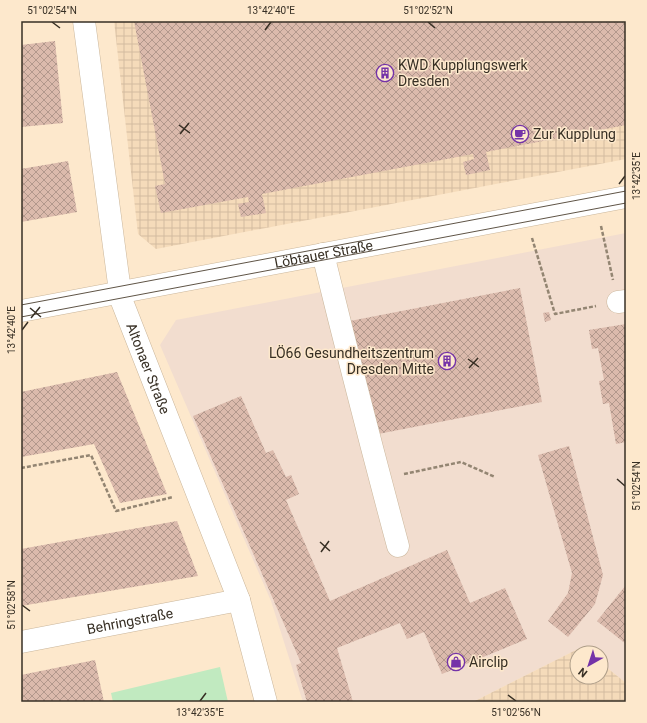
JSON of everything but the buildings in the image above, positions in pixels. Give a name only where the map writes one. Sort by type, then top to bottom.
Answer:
[{"type":"street","name":"Altonaer Straße","points":[[84,21],[121,299],[239,600],[266,702]]},
{"type":"street","name":"Löbtauer Straße","points":[[21,311],[626,197]]},
{"type":"street","points":[[323,254],[365,423],[398,546]]},
{"type":"street","name":"Behringstraße","points":[[21,642],[239,600]]},
{"type":"path","points":[[525,216],[555,314],[622,302],[595,202]]},
{"type":"path","points":[[21,468],[91,455],[116,511],[196,492]]},
{"type":"path","points":[[380,480],[461,462],[495,477]]},
{"type":"shaded area","name":"KWD Kupplungswerk Dresden","points":[[114,21],[626,21],[626,159],[156,249],[138,234]]},
{"type":"shaded area","points":[[626,233],[626,683],[609,669],[609,645],[569,645],[569,654],[473,702],[303,702],[271,601],[160,345],[176,320]]},
{"type":"shaded area","points":[[569,654],[569,685],[609,685],[609,669],[626,683],[626,702],[473,702]]},
{"type":"green space","points":[[220,667],[228,702],[113,702],[111,693]]},
{"type":"tram line","points":[[21,305],[626,191]]},
{"type":"tram line","points":[[21,317],[626,203]]},
{"type":"place","name":"KWD Kupplungswerk Dresden","points":[[385,73]]},
{"type":"place","name":"Zur Kupplung","points":[[520,134]]},
{"type":"place","name":"LÖ66 Gesundheitszentrum Dresden Mitte","points":[[447,361]]},
{"type":"place","name":"Airclip","points":[[456,662]]}]
